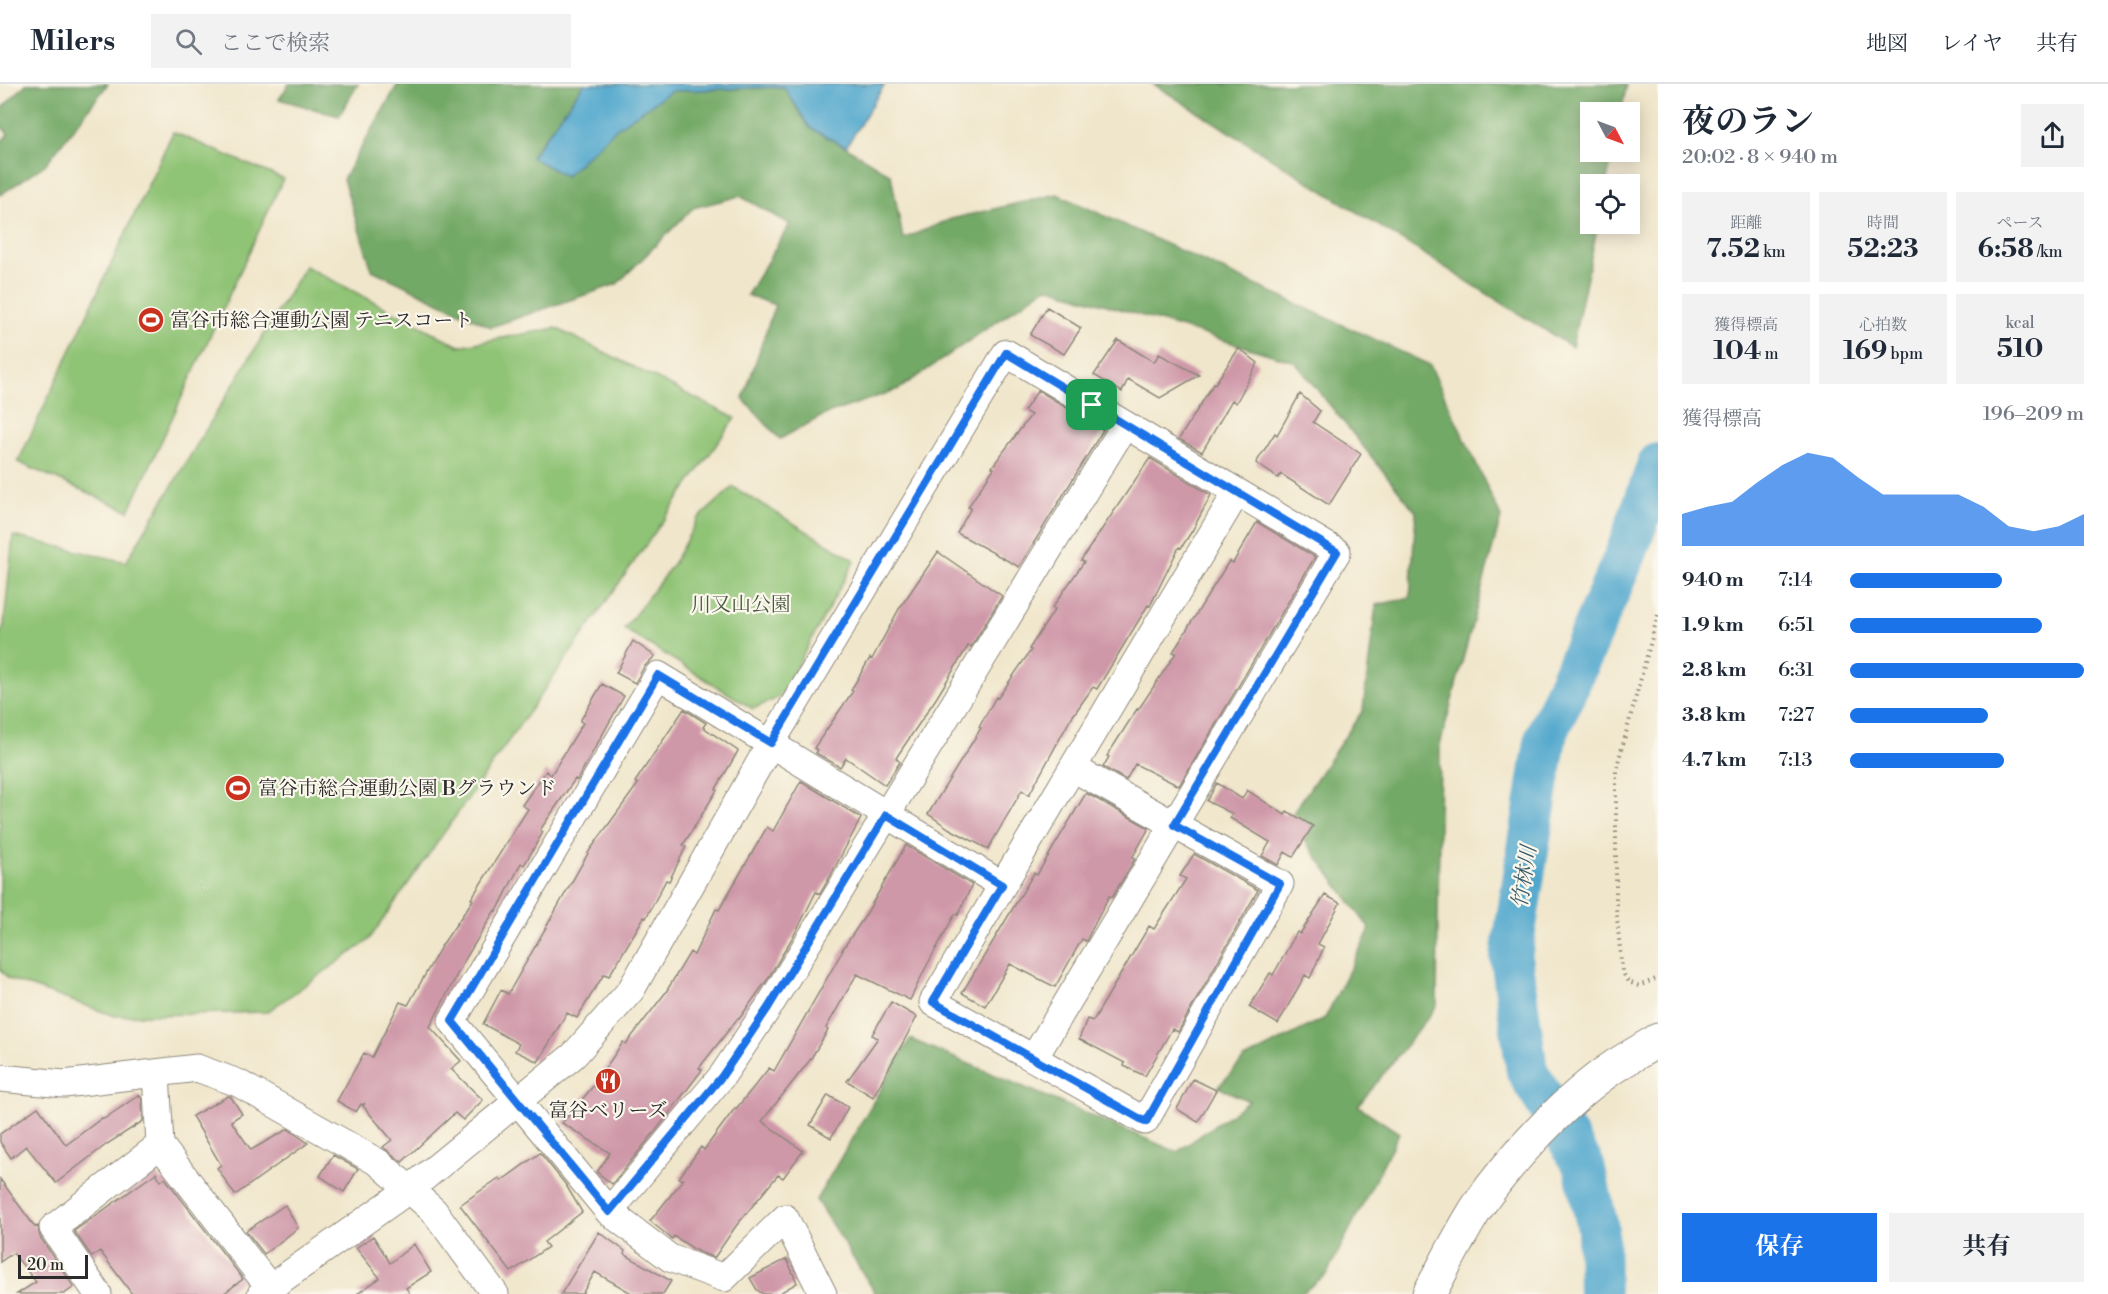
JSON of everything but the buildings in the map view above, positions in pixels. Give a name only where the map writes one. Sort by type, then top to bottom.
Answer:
[{"type":"street","points":[[156,1073],[160,1145],[266,1291],[410,1189],[574,1055],[631,990],[771,743],[1006,353],[1337,552],[1034,1058]]},
{"type":"street","points":[[609,1212],[722,1076],[768,1008],[1125,425]]},
{"type":"street","points":[[1072,768],[1280,884],[1146,1122],[933,1002],[1002,885],[1237,492]]},
{"type":"street","points":[[824,1294],[785,1218],[724,1278],[670,1258],[609,1212],[452,1021],[658,675],[1002,885]]},
{"type":"street","points":[[1429,1294],[1477,1207],[1535,1137],[1583,1092],[1614,1067],[1658,1040]]},
{"type":"street","points":[[0,1078],[64,1084],[197,1068],[238,1083],[380,1163],[434,1211],[495,1294]]},
{"type":"street","points":[[98,1294],[53,1228],[160,1145]]},
{"type":"path","points":[[1658,615],[1616,770],[1616,907],[1622,971],[1628,982],[1639,986],[1658,978]]},
{"type":"green space","points":[[26,84],[108,84],[45,165],[0,195],[0,143],[8,134],[0,125],[0,110]]},
{"type":"green space","points":[[289,84],[358,84],[339,116],[279,99]]},
{"type":"green space","points":[[398,84],[584,84],[531,156],[565,176],[618,127],[671,91],[784,87],[810,128],[891,175],[903,239],[951,219],[1057,194],[1430,365],[1501,517],[1440,745],[1437,1006],[1358,1106],[1399,1133],[1327,1274],[1301,1294],[876,1294],[816,1200],[910,1039],[1177,1152],[1249,1101],[1218,1087],[1244,1059],[1325,1018],[1370,929],[1289,819],[1363,710],[1376,605],[1410,598],[1416,512],[1295,362],[1047,287],[899,389],[824,415],[780,439],[743,399],[775,305],[747,295],[790,224],[740,196],[693,208],[617,284],[491,327],[372,270],[343,179]]},
{"type":"green space","points":[[1153,84],[1627,84],[1623,102],[1580,102],[1580,162],[1611,162],[1608,174],[1580,174],[1580,234],[1596,234],[1572,347]]},
{"type":"green space","name":"富谷市総合運動公園 テニスコート","points":[[173,132],[283,179],[129,511],[18,462]]},
{"type":"green space","name":"富谷市総合運動公園 Bグラウンド","points":[[305,266],[459,346],[556,328],[735,418],[368,941],[267,1012],[115,1016],[9,979],[0,969],[0,635],[4,625],[13,536],[126,562]]},
{"type":"green space","name":"川又山公園","points":[[733,487],[855,560],[780,697],[753,709],[624,629],[673,564],[698,519]]},
{"type":"water","points":[[584,84],[885,84],[846,147],[810,128],[784,87],[671,91],[618,127],[565,176],[531,157]]},
{"type":"waterway","name":"竹林川","points":[[1599,1294],[1598,1229],[1584,1166],[1527,1071],[1511,957],[1546,736],[1627,551],[1658,464]]},
{"type":"place","name":"富谷市総合運動公園 テニスコート","points":[[151,320]]},
{"type":"place","name":"富谷市総合運動公園 Bグラウンド","points":[[238,788]]},
{"type":"place","name":"富谷ベリーズ","points":[[608,1081]]},
{"type":"route","points":[[1006,353],[1092,405],[1337,552],[1174,825],[1280,884],[1146,1122],[933,1002],[1002,885],[886,815],[768,1008],[722,1076],[609,1212],[452,1021],[658,675],[771,743],[1006,353]]}]
